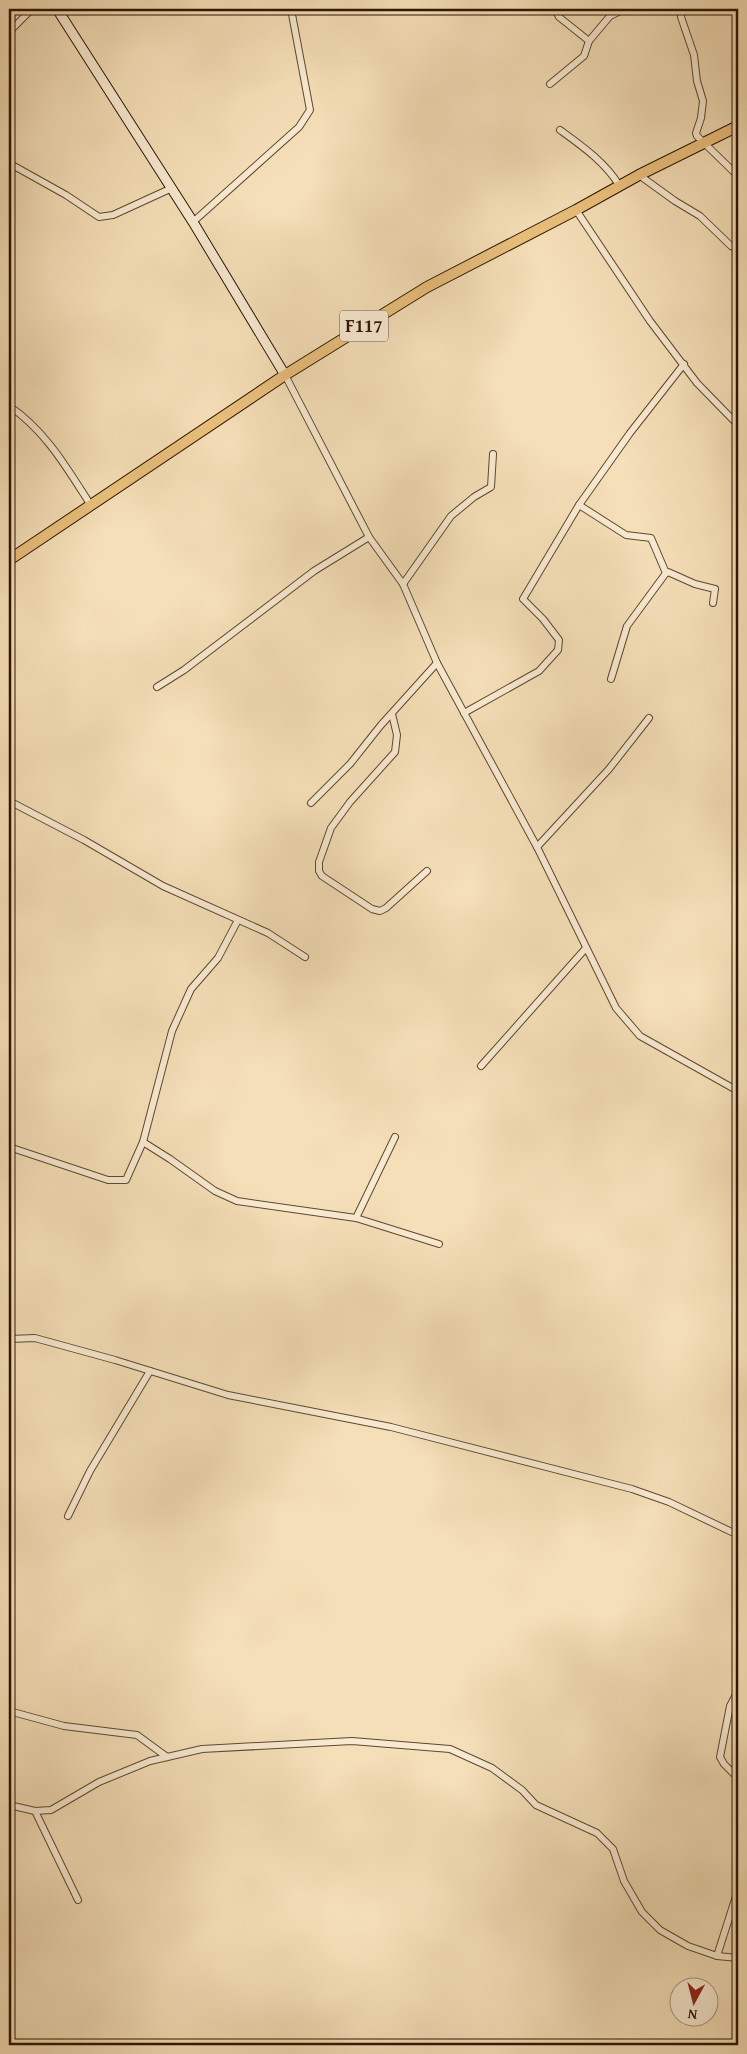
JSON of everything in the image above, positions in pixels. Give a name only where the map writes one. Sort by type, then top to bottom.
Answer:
[{"type":"main road","points":[[57,9],[172,188],[285,375]]},
{"type":"main road","name":"F117","points":[[11,555],[285,375],[427,287],[576,210],[638,174],[738,126]]},
{"type":"street","points":[[9,32],[32,9]]},
{"type":"street","points":[[193,222],[299,127],[310,110],[291,9]]},
{"type":"street","points":[[555,9],[559,17],[589,41]]},
{"type":"street","points":[[550,84],[584,56],[589,41],[610,16],[625,9]]},
{"type":"street","points":[[680,9],[694,55],[697,80],[703,101],[701,118],[696,132],[697,136],[738,176]]},
{"type":"street","points":[[560,130],[585,148],[608,170],[619,185]]},
{"type":"street","points":[[14,166],[66,195],[99,217],[113,215],[172,188]]},
{"type":"street","points":[[638,174],[675,201],[700,216],[731,246],[738,249]]},
{"type":"street","points":[[576,210],[650,321],[684,364],[697,384],[738,425]]},
{"type":"street","points":[[464,713],[539,671],[558,650],[559,640],[523,599],[579,506],[630,433],[684,364]]},
{"type":"street","points":[[285,375],[368,537],[403,584],[437,663],[537,847],[616,1008],[640,1036],[738,1091]]},
{"type":"street","points":[[9,398],[16,411]]},
{"type":"street","points":[[9,406],[46,439],[90,504]]},
{"type":"street","points":[[403,584],[451,516],[474,497],[491,487],[493,454]]},
{"type":"street","points":[[579,506],[626,535],[651,538],[666,573]]},
{"type":"street","points":[[157,687],[199,659],[314,572],[368,537]]},
{"type":"street","points":[[666,573],[668,572],[696,584],[714,589],[713,603]]},
{"type":"street","points":[[611,679],[627,626],[666,573]]},
{"type":"street","points":[[311,803],[350,764],[437,663]]},
{"type":"street","points":[[392,714],[397,735],[395,752],[350,802],[331,828],[318,862],[319,871],[322,876],[372,909],[380,911],[386,908],[427,871]]},
{"type":"street","points":[[537,847],[609,769],[649,718]]},
{"type":"street","points":[[9,801],[84,840],[163,886],[268,933],[305,957]]},
{"type":"street","points":[[9,1147],[108,1180],[120,1182],[126,1180],[143,1142],[172,1031],[191,989],[218,958],[238,920]]},
{"type":"street","points":[[481,1066],[586,948]]},
{"type":"street","points":[[356,1218],[395,1137]]},
{"type":"street","points":[[143,1142],[215,1191],[237,1201],[356,1218],[439,1244]]},
{"type":"street","points":[[9,1339],[35,1338],[228,1395],[391,1427],[632,1489],[669,1502],[738,1535]]},
{"type":"street","points":[[68,1516],[90,1472],[150,1371]]},
{"type":"street","points":[[738,1691],[730,1706],[720,1757],[724,1764],[738,1778]]},
{"type":"street","points":[[9,1711],[64,1726],[137,1735],[167,1757]]},
{"type":"street","points":[[9,1805],[35,1811],[51,1810],[100,1782],[150,1761],[202,1749],[352,1741],[450,1749],[492,1768],[522,1790],[536,1805],[597,1833],[613,1849],[624,1881],[642,1912],[660,1930],[688,1946],[717,1956],[738,1958]]},
{"type":"street","points":[[35,1811],[78,1900]]},
{"type":"street","points":[[717,1956],[738,1890]]}]
